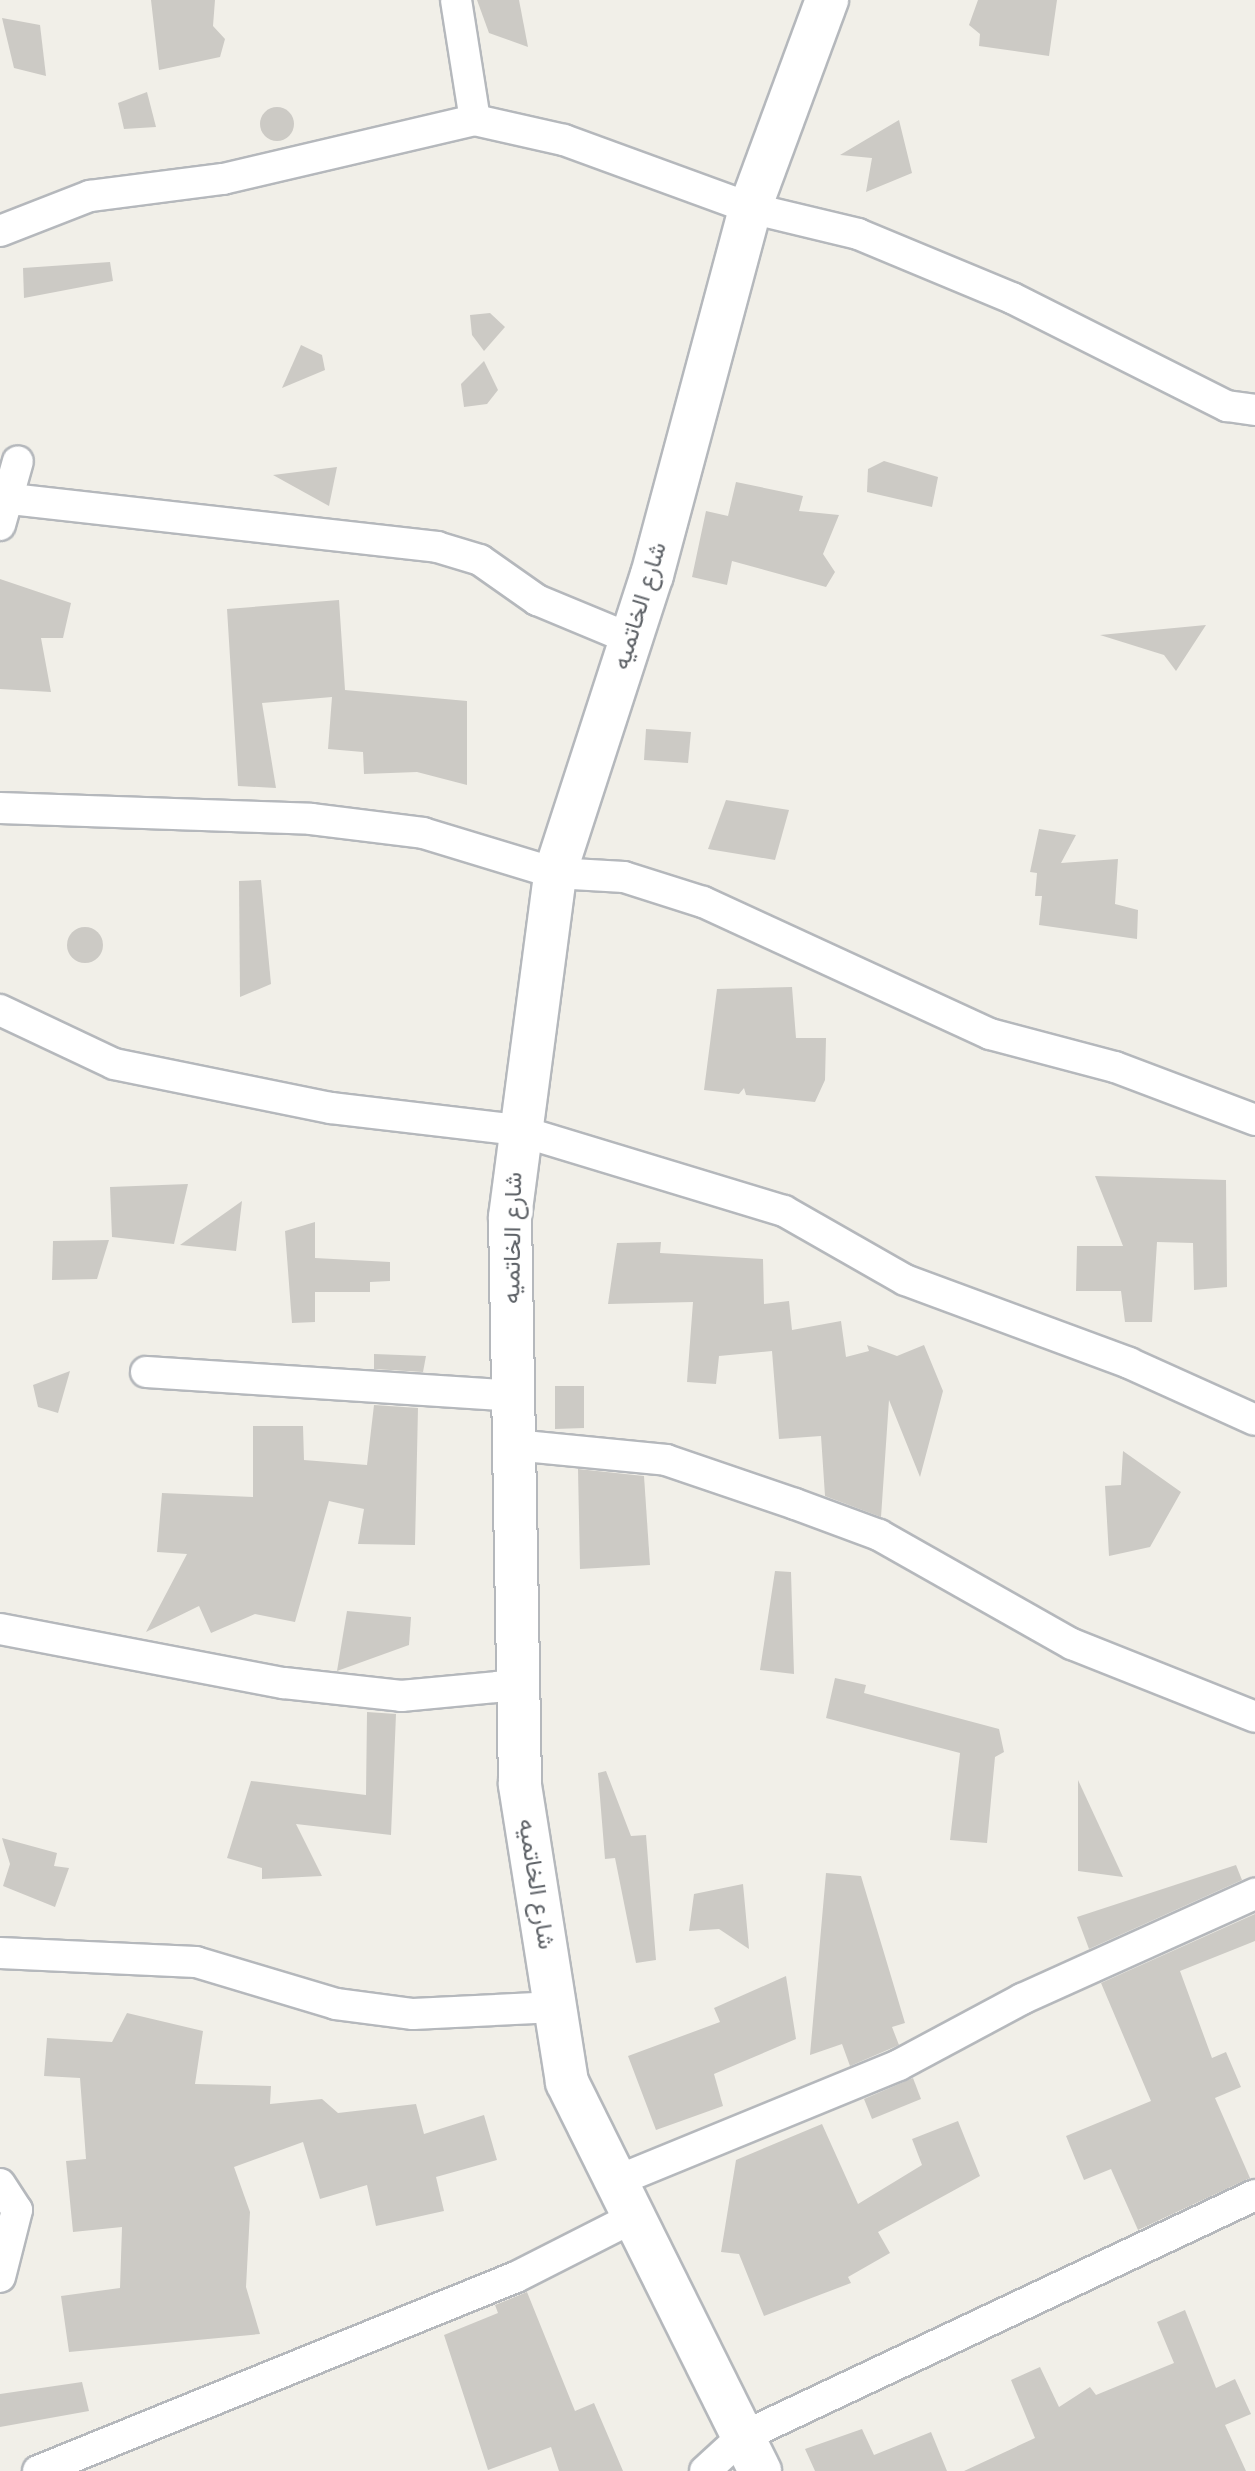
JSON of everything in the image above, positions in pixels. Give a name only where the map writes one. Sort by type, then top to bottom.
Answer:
[{"type":"street","points":[[456,0],[475,120]]},
{"type":"street","name":"شارع الخاتميه","points":[[751,2454],[567,2082],[520,1784],[510,1217],[517,1130],[555,873],[631,639],[750,208],[827,0]]},
{"type":"street","points":[[0,231],[90,196],[223,179],[475,120],[564,140],[750,208],[858,234],[1012,298],[1227,406],[1255,410]]},
{"type":"street","points":[[18,461],[5,512],[437,547],[480,560],[537,600],[631,639]]},
{"type":"street","points":[[0,808],[311,819],[423,833],[555,873],[624,877],[703,902],[990,1034],[1115,1067],[1255,1120]]},
{"type":"street","points":[[0,1010],[114,1064],[331,1108],[517,1130],[784,1211],[905,1280],[1129,1363],[1255,1420]]},
{"type":"street","points":[[146,1372],[513,1396]]},
{"type":"street","points":[[514,1445],[666,1460],[795,1504],[879,1535],[1072,1644],[1255,1717]]},
{"type":"street","points":[[0,1629],[284,1683],[401,1696],[517,1685]]},
{"type":"street","points":[[38,2471],[516,2277],[625,2199],[899,2065],[1022,1999],[1255,1894]]},
{"type":"street","points":[[0,1953],[196,1962],[336,2004],[413,2014],[556,2007]]},
{"type":"street","points":[[0,2184],[17,2210],[0,2277]]},
{"type":"street","points":[[705,2471],[751,2454],[1255,2195]]},
{"type":"building","points":[[151,0],[215,0],[213,26],[225,39],[220,57],[159,70]]},
{"type":"building","points":[[477,0],[519,0],[528,47],[489,33]]},
{"type":"building","points":[[978,0],[1057,0],[1049,56],[979,46],[980,34],[969,25]]},
{"type":"building","points":[[2,18],[40,25],[46,76],[14,68]]},
{"type":"building","points":[[147,92],[156,127],[124,129],[118,103]]},
{"type":"building","points":[[277,107],[289,112],[294,124],[289,136],[277,141],[265,136],[260,124],[265,112]]},
{"type":"building","points":[[899,120],[912,173],[866,192],[872,158],[840,155]]},
{"type":"building","points":[[110,262],[113,281],[24,298],[23,268]]},
{"type":"building","points":[[490,313],[505,327],[484,351],[472,335],[470,315]]},
{"type":"building","points":[[301,345],[322,355],[325,370],[282,388]]},
{"type":"building","points":[[484,361],[498,390],[487,404],[464,407],[461,384]]},
{"type":"building","points":[[884,461],[938,477],[932,507],[867,492],[868,469]]},
{"type":"building","points":[[337,467],[329,506],[273,475]]},
{"type":"building","points":[[736,482],[803,496],[799,511],[839,515],[823,554],[835,572],[826,587],[732,561],[727,585],[692,577],[706,511],[728,516]]},
{"type":"building","points":[[0,579],[71,603],[63,638],[41,638],[51,692],[0,689]]},
{"type":"building","points":[[339,600],[345,690],[467,701],[467,785],[417,772],[364,774],[363,752],[328,749],[332,697],[262,703],[276,788],[238,786],[227,609]]},
{"type":"building","points":[[1206,625],[1176,671],[1164,655],[1100,635]]},
{"type":"building","points":[[646,729],[691,732],[688,763],[644,760]]},
{"type":"building","points":[[726,800],[789,810],[775,860],[708,849]]},
{"type":"building","points":[[1039,829],[1076,835],[1061,863],[1118,859],[1115,904],[1138,910],[1137,939],[1039,925],[1042,896],[1035,896],[1037,873],[1030,872]]},
{"type":"building","points":[[261,880],[271,984],[240,997],[239,881]]},
{"type":"building","points":[[85,927],[98,932],[103,945],[98,958],[85,963],[72,958],[67,945],[72,932]]},
{"type":"building","points":[[792,987],[796,1038],[826,1038],[825,1080],[815,1102],[746,1095],[744,1088],[739,1094],[704,1090],[717,989]]},
{"type":"building","points":[[1095,1176],[1226,1180],[1227,1287],[1194,1290],[1193,1243],[1157,1242],[1152,1322],[1125,1322],[1121,1291],[1076,1291],[1077,1246],[1123,1246]]},
{"type":"building","points":[[188,1184],[174,1244],[112,1237],[110,1187]]},
{"type":"building","points":[[242,1201],[236,1251],[180,1245]]},
{"type":"building","points":[[315,1222],[315,1258],[390,1262],[390,1281],[370,1282],[370,1292],[315,1292],[315,1322],[292,1323],[285,1231]]},
{"type":"building","points":[[109,1240],[97,1279],[52,1280],[53,1241]]},
{"type":"building","points":[[661,1242],[660,1253],[763,1259],[764,1304],[789,1301],[792,1330],[841,1321],[846,1357],[869,1351],[867,1345],[897,1356],[924,1345],[943,1391],[920,1477],[889,1400],[881,1517],[825,1496],[821,1436],[779,1439],[772,1351],[719,1356],[716,1384],[687,1382],[693,1302],[608,1304],[617,1243]]},
{"type":"building","points":[[374,1354],[426,1356],[423,1372],[374,1369]]},
{"type":"building","points":[[70,1371],[58,1413],[38,1407],[33,1385]]},
{"type":"building","points":[[555,1386],[584,1386],[584,1428],[555,1429]]},
{"type":"building","points":[[374,1405],[418,1408],[415,1545],[358,1544],[364,1509],[329,1501],[295,1622],[255,1614],[211,1633],[199,1606],[146,1632],[187,1554],[157,1552],[162,1493],[253,1497],[253,1426],[303,1426],[304,1460],[367,1465]]},
{"type":"building","points":[[1123,1451],[1181,1492],[1150,1547],[1109,1556],[1105,1486],[1121,1485]]},
{"type":"building","points":[[578,1469],[644,1476],[650,1565],[580,1569]]},
{"type":"building","points":[[775,1571],[791,1572],[794,1674],[760,1670]]},
{"type":"building","points":[[347,1611],[411,1617],[409,1645],[337,1671]]},
{"type":"building","points":[[835,1678],[866,1685],[864,1693],[999,1729],[1004,1752],[995,1757],[987,1843],[950,1840],[960,1753],[826,1718]]},
{"type":"building","points":[[367,1712],[396,1714],[391,1835],[296,1824],[322,1876],[262,1879],[262,1868],[227,1858],[251,1781],[366,1795]]},
{"type":"building","points":[[606,1771],[631,1836],[646,1835],[656,1960],[636,1963],[615,1858],[605,1859],[598,1773]]},
{"type":"building","points":[[1078,1780],[1123,1877],[1078,1871]]},
{"type":"building","points":[[2,1838],[57,1853],[54,1866],[69,1868],[55,1907],[3,1886],[10,1864]]},
{"type":"building","points":[[1236,1865],[1242,1880],[1089,1949],[1077,1917]]},
{"type":"building","points":[[826,1873],[861,1876],[905,2023],[892,2027],[899,2045],[850,2066],[842,2044],[810,2055]]},
{"type":"building","points":[[743,1884],[749,1949],[719,1929],[689,1931],[694,1894]]},
{"type":"building","points":[[1255,1914],[1255,1941],[1180,1971],[1212,2058],[1226,2052],[1241,2087],[1215,2098],[1250,2178],[1138,2230],[1111,2169],[1084,2180],[1066,2136],[1151,2101],[1101,1983]]},
{"type":"building","points":[[786,1976],[796,2039],[714,2074],[723,2106],[656,2130],[628,2056],[720,2022],[714,2008]]},
{"type":"building","points":[[127,2013],[203,2031],[195,2084],[271,2086],[270,2104],[322,2099],[338,2113],[416,2104],[424,2134],[484,2115],[497,2160],[436,2177],[444,2211],[376,2226],[367,2185],[320,2199],[303,2142],[234,2167],[250,2212],[246,2287],[260,2334],[69,2352],[61,2296],[120,2288],[122,2227],[73,2232],[66,2161],[86,2159],[80,2078],[44,2076],[47,2038],[112,2042]]},
{"type":"building","points":[[913,2078],[921,2099],[872,2119],[864,2099]]},
{"type":"building","points":[[958,2121],[980,2176],[878,2232],[890,2253],[848,2277],[851,2283],[764,2316],[739,2254],[721,2252],[736,2160],[822,2124],[858,2204],[922,2165],[912,2139]]},
{"type":"building","points":[[527,2292],[575,2411],[594,2403],[623,2471],[559,2471],[551,2447],[488,2470],[444,2335],[498,2313],[495,2305]]},
{"type":"building","points":[[1185,2310],[1216,2388],[1235,2379],[1251,2414],[1225,2425],[1246,2471],[964,2471],[1035,2438],[1011,2380],[1040,2367],[1059,2407],[1090,2387],[1096,2395],[1174,2363],[1157,2322]]},
{"type":"building","points":[[82,2382],[89,2411],[0,2427],[0,2394]]},
{"type":"building","points":[[862,2429],[874,2455],[931,2432],[947,2471],[815,2471],[805,2449]]}]
